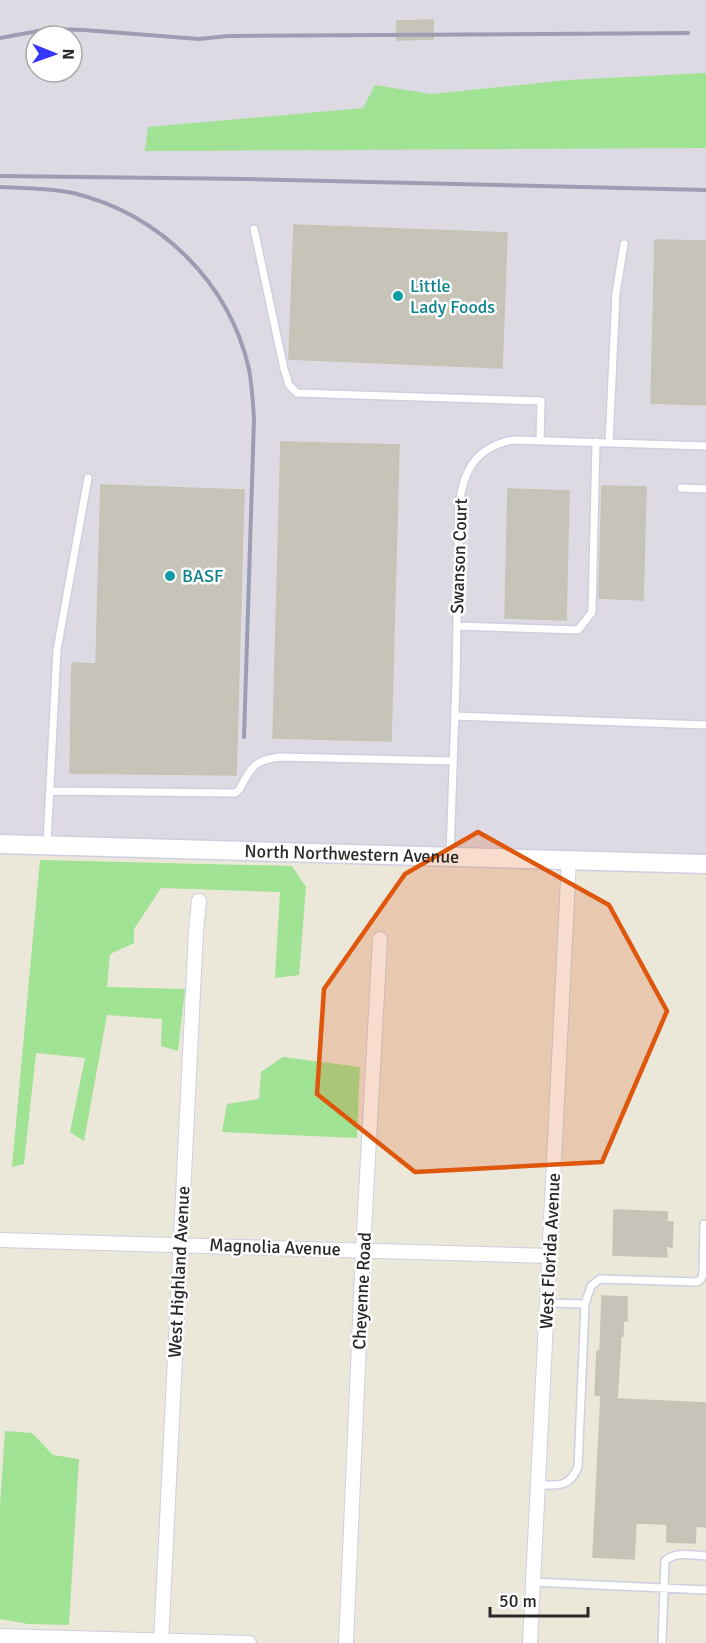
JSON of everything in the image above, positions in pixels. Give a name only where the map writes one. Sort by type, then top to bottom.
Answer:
[{"type":"street","name":"North Northwestern Avenue","points":[[0,844],[706,864]]},
{"type":"street","name":"West Florida Avenue","points":[[530,1643],[569,860]]},
{"type":"street","name":"West Highland Avenue","points":[[161,1642],[199,901]]},
{"type":"street","name":"Cheyenne Road","points":[[346,1643],[363,1250],[380,939]]},
{"type":"street","name":"Magnolia Avenue","points":[[0,1240],[550,1256]]},
{"type":"street","points":[[0,1636],[249,1643]]},
{"type":"lane","points":[[254,229],[284,369],[290,385],[297,393],[541,401],[540,441]]},
{"type":"lane","points":[[609,443],[616,293],[624,244]]},
{"type":"lane","name":"Swanson Court","points":[[450,855],[459,506],[464,478],[471,466],[492,447],[514,440],[706,446]]},
{"type":"lane","points":[[457,626],[578,630],[592,612],[596,442]]},
{"type":"lane","points":[[47,846],[57,651],[88,478]]},
{"type":"lane","points":[[681,488],[706,489]]},
{"type":"lane","points":[[455,716],[706,725]]},
{"type":"lane","points":[[50,791],[235,793],[254,765],[265,759],[280,757],[453,761]]},
{"type":"lane","points":[[538,1485],[563,1485],[574,1478],[578,1467],[585,1304],[591,1286],[600,1279],[697,1282],[703,1274],[705,1224]]},
{"type":"lane","points":[[547,1303],[585,1304]]},
{"type":"lane","points":[[662,1643],[665,1561],[671,1556],[706,1556]]},
{"type":"lane","points":[[533,1582],[706,1590]]},
{"type":"highlighted area","points":[[478,832],[609,905],[667,1011],[602,1162],[415,1172],[317,1094],[324,989],[405,874]]},
{"type":"shaded area","points":[[0,0],[706,0],[706,867],[0,849]]},
{"type":"green space","points":[[706,73],[706,148],[145,151],[148,127],[363,108],[375,85],[431,94],[568,80]]},
{"type":"green space","points":[[40,860],[292,866],[306,887],[299,975],[275,978],[280,892],[161,888],[134,929],[134,943],[110,954],[107,987],[185,989],[178,1051],[161,1046],[162,1019],[107,1015],[84,1141],[70,1132],[85,1058],[36,1053],[24,1164],[12,1167]]},
{"type":"green space","points":[[283,1057],[360,1067],[357,1138],[222,1132],[227,1104],[259,1099],[261,1072]]},
{"type":"green space","points":[[5,1431],[32,1433],[53,1455],[79,1459],[69,1625],[28,1624],[0,1619],[0,1506]]},
{"type":"building","points":[[433,20],[433,39],[397,40],[397,21]]},
{"type":"building","name":"Little Lady Foods","points":[[294,225],[507,233],[502,368],[289,359]]},
{"type":"building","points":[[655,240],[706,241],[706,405],[651,403]]},
{"type":"building","points":[[281,442],[399,445],[391,741],[273,738]]},
{"type":"building","name":"BASF","points":[[101,485],[244,490],[236,775],[70,773],[72,663],[96,664]]},
{"type":"building","points":[[602,486],[646,487],[643,600],[599,598]]},
{"type":"building","points":[[508,489],[569,491],[566,620],[505,618]]},
{"type":"building","points":[[614,1210],[667,1212],[667,1222],[673,1222],[672,1247],[666,1246],[667,1257],[613,1255]]},
{"type":"building","points":[[602,1296],[627,1297],[627,1321],[623,1321],[623,1336],[621,1336],[617,1399],[706,1403],[706,1527],[696,1526],[695,1543],[667,1542],[667,1524],[636,1523],[634,1559],[593,1557],[601,1395],[595,1395],[597,1351],[600,1351]]},
{"type":"railway","points":[[0,38],[49,29],[199,39],[228,36],[688,33]]},
{"type":"railway","points":[[0,176],[247,179],[706,190]]},
{"type":"railway","points":[[0,187],[73,193],[105,203],[134,217],[162,235],[186,256],[207,281],[225,308],[239,337],[249,369],[254,419],[244,737]]},
{"type":"place","name":"Little Lady Foods","points":[[398,296]]},
{"type":"place","name":"BASF","points":[[170,576]]}]
